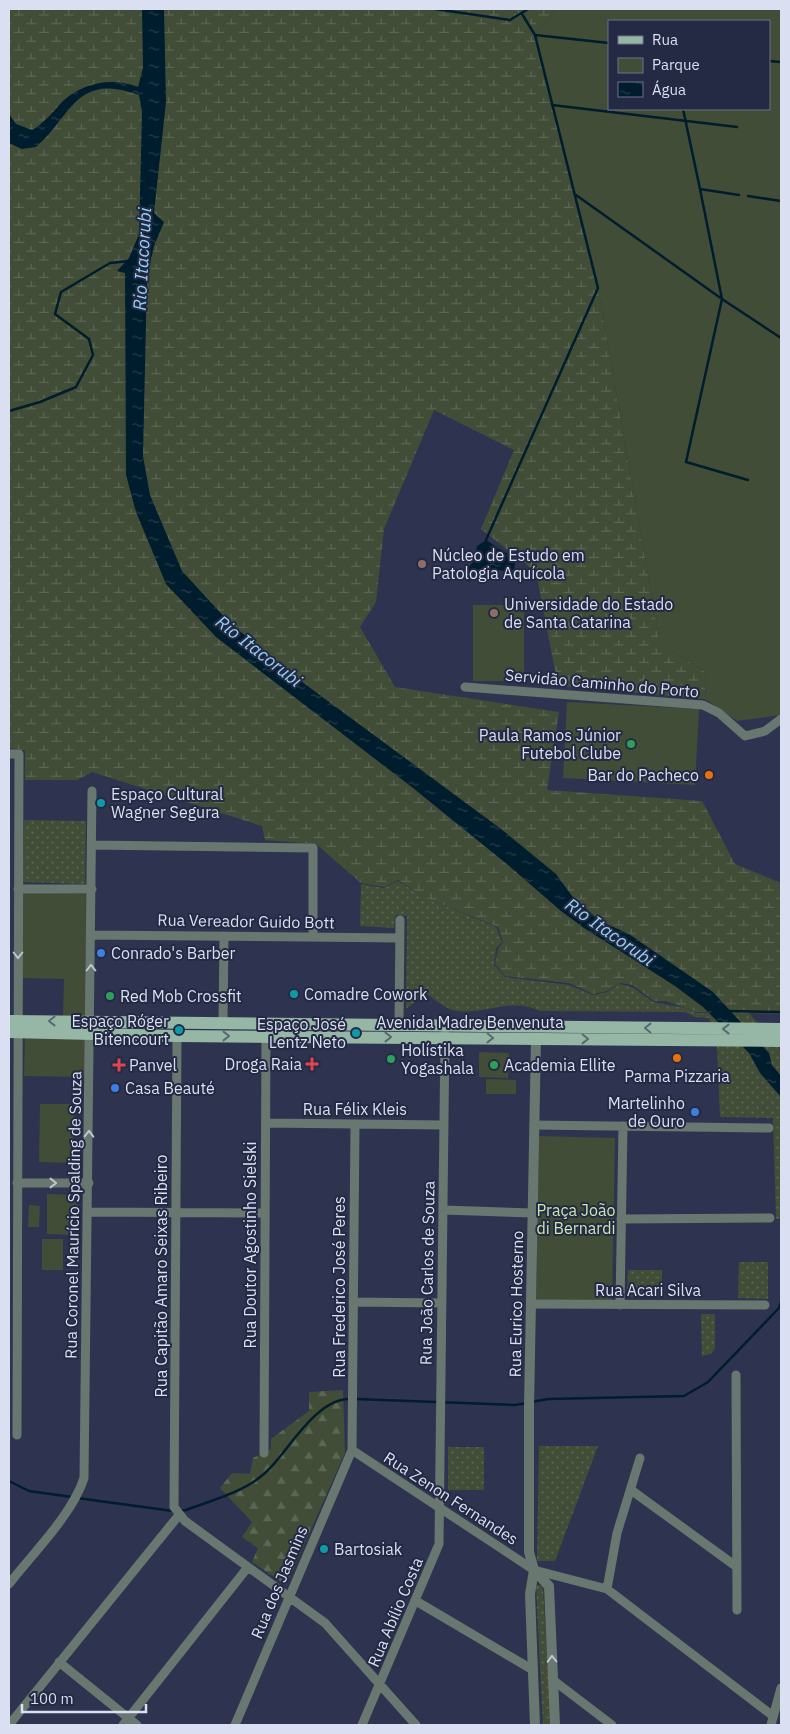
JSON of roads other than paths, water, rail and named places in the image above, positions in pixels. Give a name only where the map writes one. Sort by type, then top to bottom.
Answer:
[{"type":"main road","name":"Avenida Madre Benvenuta","points":[[13,1027],[91,1028],[223,1023],[399,1025],[445,1031]]},
{"type":"main road","name":"Avenida Madre Benvenuta","points":[[91,1028],[177,1036],[266,1037],[445,1031],[536,1032],[781,1029]]},
{"type":"main road","name":"Avenida Madre Benvenuta","points":[[536,1032],[709,1040],[781,1041]]},
{"type":"street","name":"Servidão Caminho do Porto","points":[[465,687],[703,705],[719,713],[745,736],[765,731],[781,719]]},
{"type":"street","points":[[9,754],[19,754],[14,846],[18,889],[13,927],[16,1183],[12,1299],[12,1393],[17,1435]]},
{"type":"street","name":"Rua Coronel Maurício Spalding de Souza","points":[[9,1584],[65,1513],[80,1490],[84,1478],[91,1028],[92,791]]},
{"type":"street","points":[[92,846],[313,848],[313,937]]},
{"type":"street","points":[[18,889],[92,889]]},
{"type":"street","points":[[399,1025],[400,920]]},
{"type":"street","name":"Rua Vereador Guido Bott","points":[[92,935],[400,938]]},
{"type":"street","points":[[223,1023],[224,936]]},
{"type":"street","name":"Rua João Carlos de Souza","points":[[440,1508],[445,1031]]},
{"type":"street","name":"Rua Eurico Hosterno","points":[[534,1570],[529,1552],[529,1402],[536,1032]]},
{"type":"street","name":"Rua Capitão Amaro Seixas Ribeiro","points":[[177,1036],[177,1512]]},
{"type":"street","name":"Rua Doutor Agostinho Sielski","points":[[264,1453],[266,1037]]},
{"type":"street","name":"Rua Félix Kleis","points":[[266,1123],[444,1125]]},
{"type":"street","name":"Rua Frederico José Peres","points":[[352,1450],[355,1124]]},
{"type":"street","points":[[534,1126],[769,1128]]},
{"type":"street","points":[[620,1304],[623,1126]]},
{"type":"street","points":[[16,1183],[89,1183]]},
{"type":"street","points":[[443,1210],[533,1213]]},
{"type":"street","points":[[88,1212],[265,1213]]},
{"type":"street","points":[[621,1219],[770,1218]]},
{"type":"street","points":[[354,1302],[442,1303]]},
{"type":"street","name":"Rua Acari Silva","points":[[531,1304],[765,1305]]},
{"type":"street","points":[[736,1375],[737,1610]]},
{"type":"street","name":"Rua Zenon Fernandes","points":[[352,1450],[534,1570],[607,1589]]},
{"type":"street","name":"Rua dos Jasmins","points":[[235,1725],[352,1450]]},
{"type":"street","points":[[640,1458],[617,1533],[607,1589],[772,1721],[781,1688]]},
{"type":"street","points":[[631,1490],[737,1567]]},
{"type":"street","name":"Rua Abílio Costa","points":[[362,1725],[438,1550],[440,1508]]},
{"type":"street","points":[[9,1725],[177,1512],[324,1623],[416,1725]]},
{"type":"street","points":[[126,1722],[248,1567]]},
{"type":"street","points":[[534,1570],[530,1594],[536,1725]]},
{"type":"street","points":[[534,1570],[549,1586],[555,1725]]},
{"type":"street","points":[[416,1601],[533,1670]]},
{"type":"street","points":[[59,1662],[126,1722],[137,1725]]},
{"type":"street","points":[[553,1680],[612,1725]]},
{"type":"water","name":"Rio Itacorubi","points":[[142,9],[164,9],[166,102],[154,213],[164,222],[154,246],[147,278],[143,456],[150,495],[182,571],[228,621],[286,670],[501,829],[556,874],[572,896],[600,921],[629,934],[713,992],[769,1053],[772,1065],[781,1076],[781,1097],[760,1073],[749,1053],[703,1007],[675,986],[584,928],[561,911],[508,865],[413,788],[216,637],[166,584],[136,512],[126,475],[125,273],[117,271],[129,258],[139,234],[142,112],[139,95],[118,89],[102,89],[88,93],[68,110],[36,147],[22,149],[9,143],[9,114],[16,124],[32,130],[45,120],[63,101],[80,89],[108,82],[118,82],[138,87],[143,68]]},
{"type":"water","points":[[486,540],[516,559],[514,569],[507,572],[500,570],[494,572],[488,568],[477,571],[475,578],[468,582],[468,568],[474,561],[477,546]]},
{"type":"waterway","points":[[435,9],[510,20],[528,9]]},
{"type":"waterway","points":[[522,14],[535,35],[608,43]]},
{"type":"waterway","points":[[486,540],[598,288],[535,35]]},
{"type":"waterway","points":[[770,61],[781,62]]},
{"type":"waterway","points":[[552,105],[737,127]]},
{"type":"waterway","points":[[683,110],[700,189],[739,195]]},
{"type":"waterway","points":[[700,189],[722,299],[781,338]]},
{"type":"waterway","points":[[576,195],[722,299],[686,462],[748,480]]},
{"type":"waterway","points":[[748,196],[781,201]]},
{"type":"waterway","name":"Rio Itacorubi","points":[[9,411],[40,402],[76,387],[93,355],[89,339],[55,314],[61,292],[110,263],[129,261]]},
{"type":"waterway","points":[[728,1011],[781,1012]]},
{"type":"waterway","points":[[532,1402],[548,1399],[684,1396],[708,1382],[779,1308],[781,1302]]},
{"type":"waterway","points":[[179,1511],[220,1498],[253,1482],[271,1467],[316,1415],[327,1406],[338,1401],[350,1399]]},
{"type":"waterway","points":[[355,1399],[515,1405],[527,1403]]},
{"type":"waterway","points":[[9,1481],[29,1491],[72,1497]]},
{"type":"waterway","points":[[77,1498],[173,1511]]},
{"type":"place","name":"Núcleo de Estudo em Patologia Aquícola","points":[[422,564]]},
{"type":"place","name":"Universidade do Estado de Santa Catarina","points":[[494,613]]},
{"type":"place","name":"Paula Ramos Júnior Futebol Clube","points":[[631,744]]},
{"type":"place","name":"Bar do Pacheco","points":[[709,775]]},
{"type":"place","name":"Espaço Cultural Wagner Segura","points":[[101,803]]},
{"type":"place","name":"Conrado's Barber","points":[[101,953]]},
{"type":"place","name":"Comadre Cowork","points":[[294,994]]},
{"type":"place","name":"Red Mob Crossfit","points":[[110,996]]},
{"type":"place","name":"Espaço Róger Bitencourt","points":[[179,1030]]},
{"type":"place","name":"Espaço José Lentz Neto","points":[[356,1033]]},
{"type":"place","name":"Parma Pizzaria","points":[[677,1058]]},
{"type":"place","name":"Holístika Yogashala","points":[[391,1059]]},
{"type":"place","name":"Droga Raia","points":[[312,1064]]},
{"type":"place","name":"Panvel","points":[[119,1065]]},
{"type":"place","name":"Academia Ellite","points":[[494,1065]]},
{"type":"place","name":"Casa Beauté","points":[[115,1088]]},
{"type":"place","name":"Martelinho de Ouro","points":[[695,1112]]},
{"type":"place","name":"Bartosiak","points":[[324,1549]]},
{"type":"park label","name":"Praça João di Bernardi","points":[[576,1219]]}]
